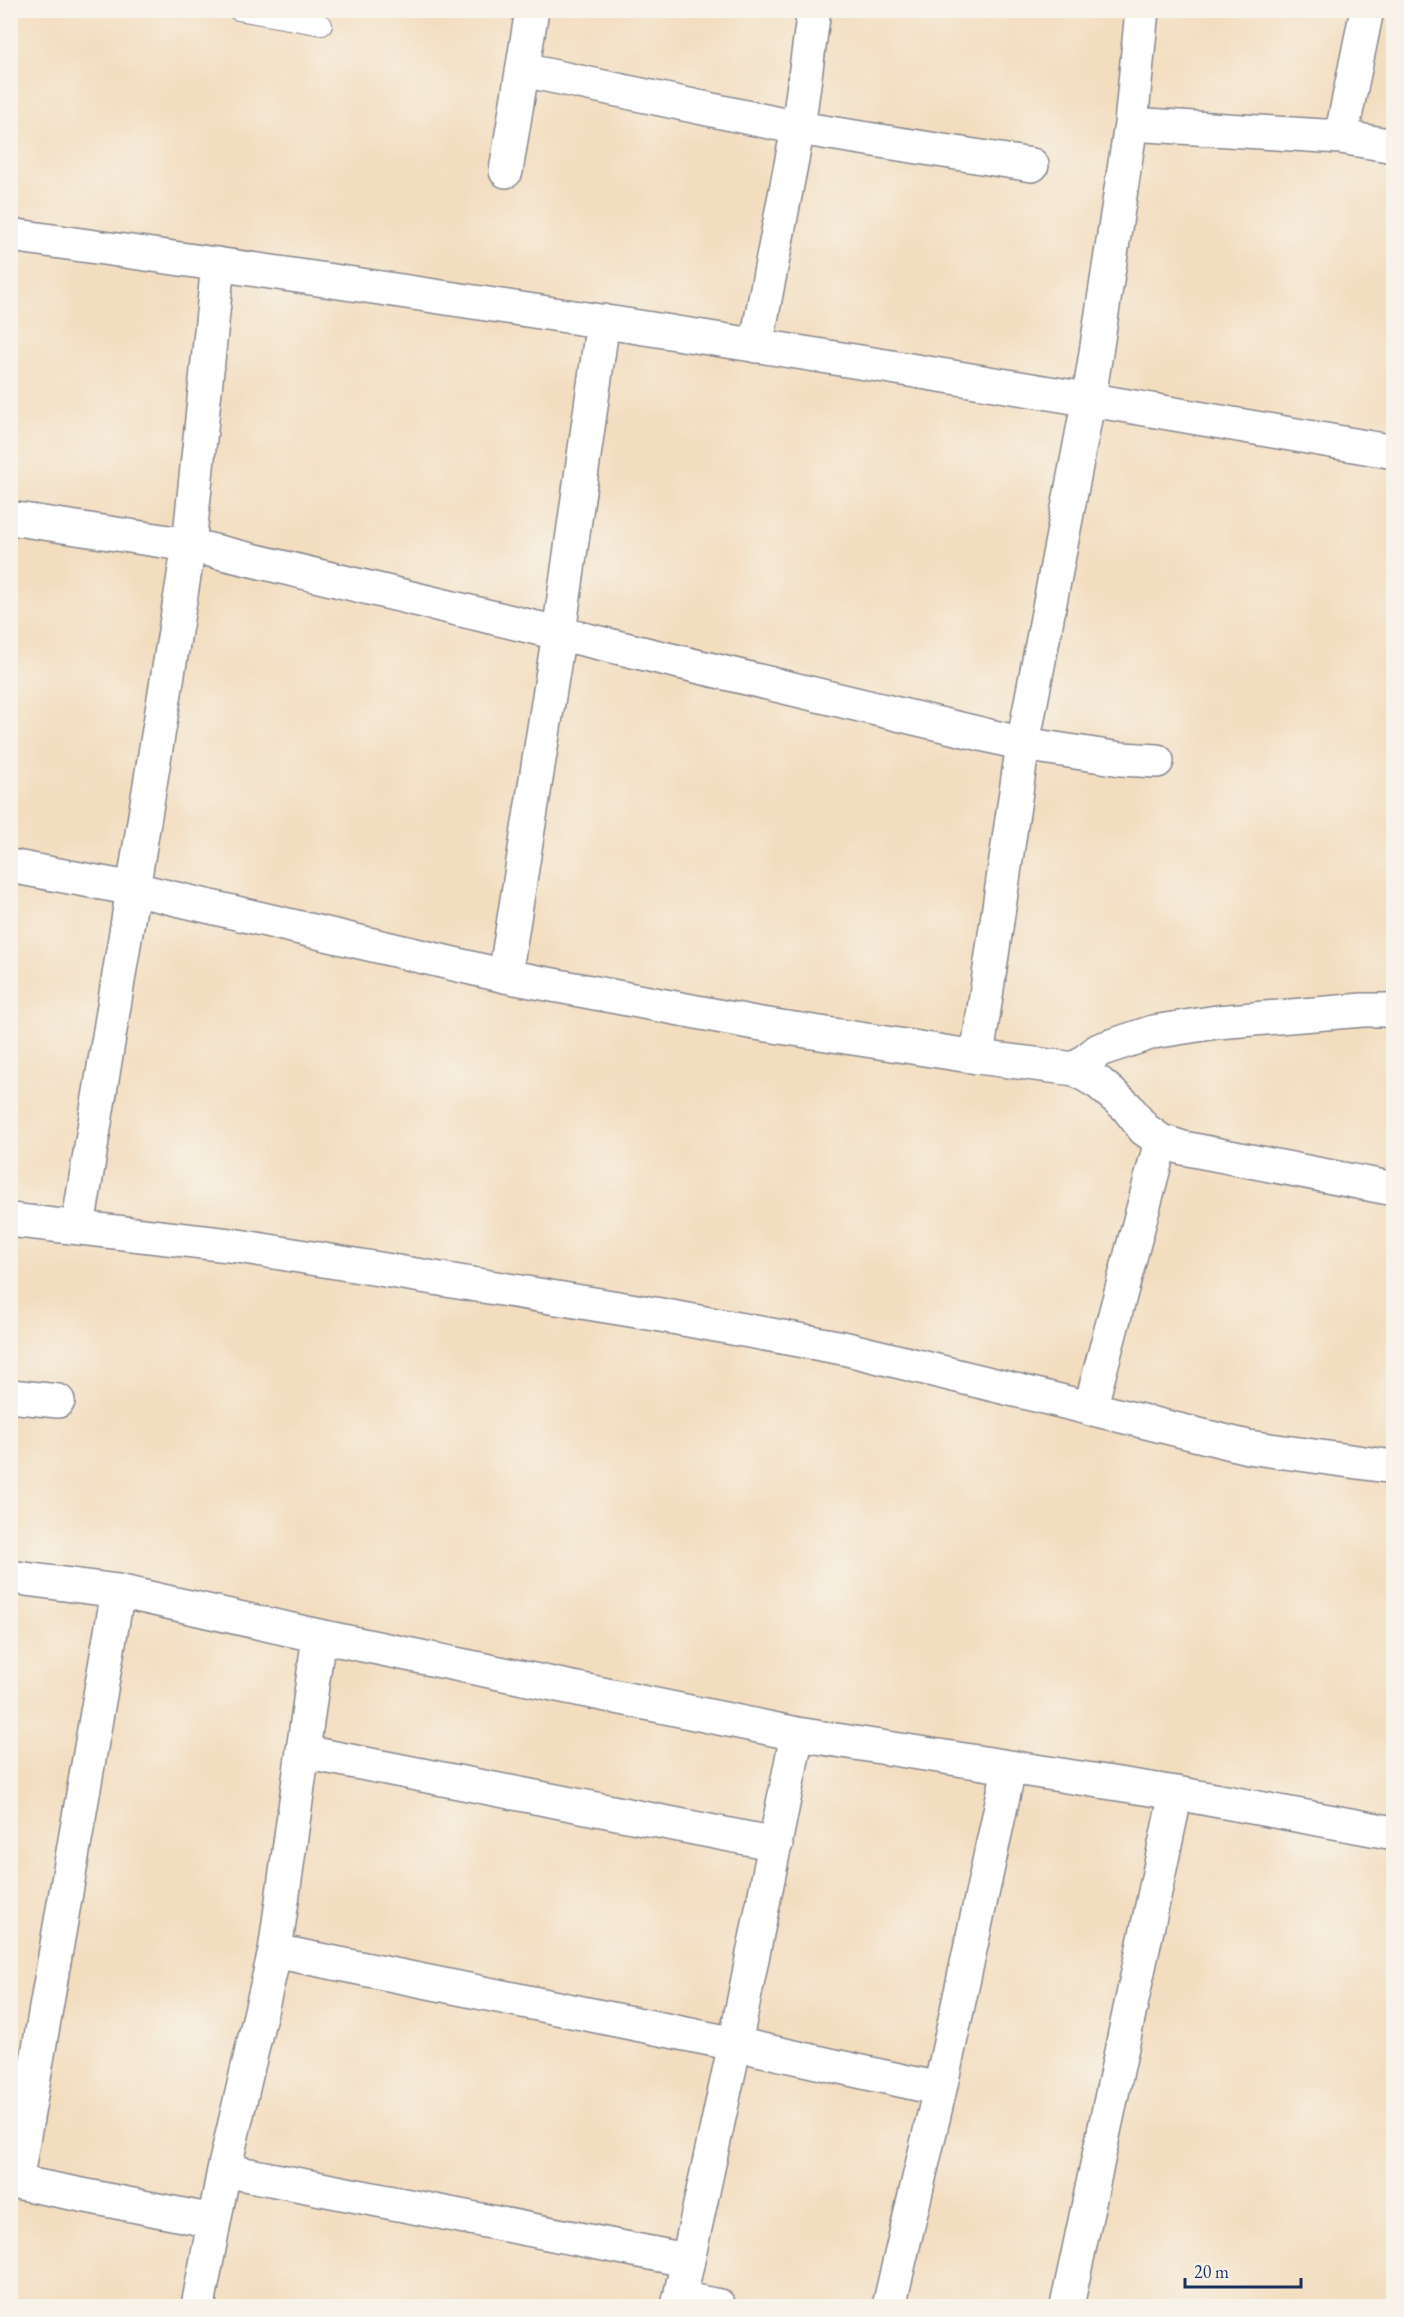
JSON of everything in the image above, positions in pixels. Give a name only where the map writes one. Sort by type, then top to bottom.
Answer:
[{"type":"street","points":[[506,171],[532,10]]},
{"type":"street","points":[[756,346],[798,129],[814,10]]},
{"type":"street","points":[[977,1057],[1023,744],[1089,398],[1131,124],[1142,10]]},
{"type":"street","points":[[1341,137],[1367,10]]},
{"type":"street","points":[[523,70],[798,129],[1032,165]]},
{"type":"street","points":[[1131,124],[1341,137],[1394,146]]},
{"type":"street","points":[[10,235],[603,321],[1089,398],[1394,452]]},
{"type":"street","points":[[78,1227],[189,545],[218,264]]},
{"type":"street","points":[[506,976],[559,633],[603,321]]},
{"type":"street","points":[[10,518],[189,545],[1023,744],[1121,759],[1157,761]]},
{"type":"street","points":[[10,866],[134,889],[506,976],[754,1023],[977,1057],[1075,1069],[1099,1083],[1127,1107],[1144,1129],[1161,1141],[1183,1148],[1394,1189]]},
{"type":"street","points":[[1075,1069],[1099,1050],[1153,1032],[1217,1022],[1363,1010],[1394,1010]]},
{"type":"street","points":[[1090,1409],[1161,1141]]},
{"type":"street","points":[[10,1220],[238,1246],[667,1316],[843,1348],[1248,1447],[1394,1467]]},
{"type":"street","points":[[10,1396],[58,1401]]},
{"type":"street","points":[[10,1577],[118,1590],[319,1636],[797,1734],[1176,1794],[1394,1833]]},
{"type":"street","points":[[118,1590],[16,2182],[213,2221]]},
{"type":"street","points":[[198,2307],[224,2170],[275,1952],[319,1636]]},
{"type":"street","points":[[719,2307],[679,2302],[686,2260],[735,2044],[797,1734]]},
{"type":"street","points":[[304,1752],[776,1844]]},
{"type":"street","points":[[890,2307],[940,2089],[1009,1768]]},
{"type":"street","points":[[1067,2307],[1176,1794]]},
{"type":"street","points":[[275,1952],[735,2044],[940,2089]]},
{"type":"street","points":[[224,2170],[686,2260]]},
{"type":"lane","points":[[238,10],[322,25]]}]
